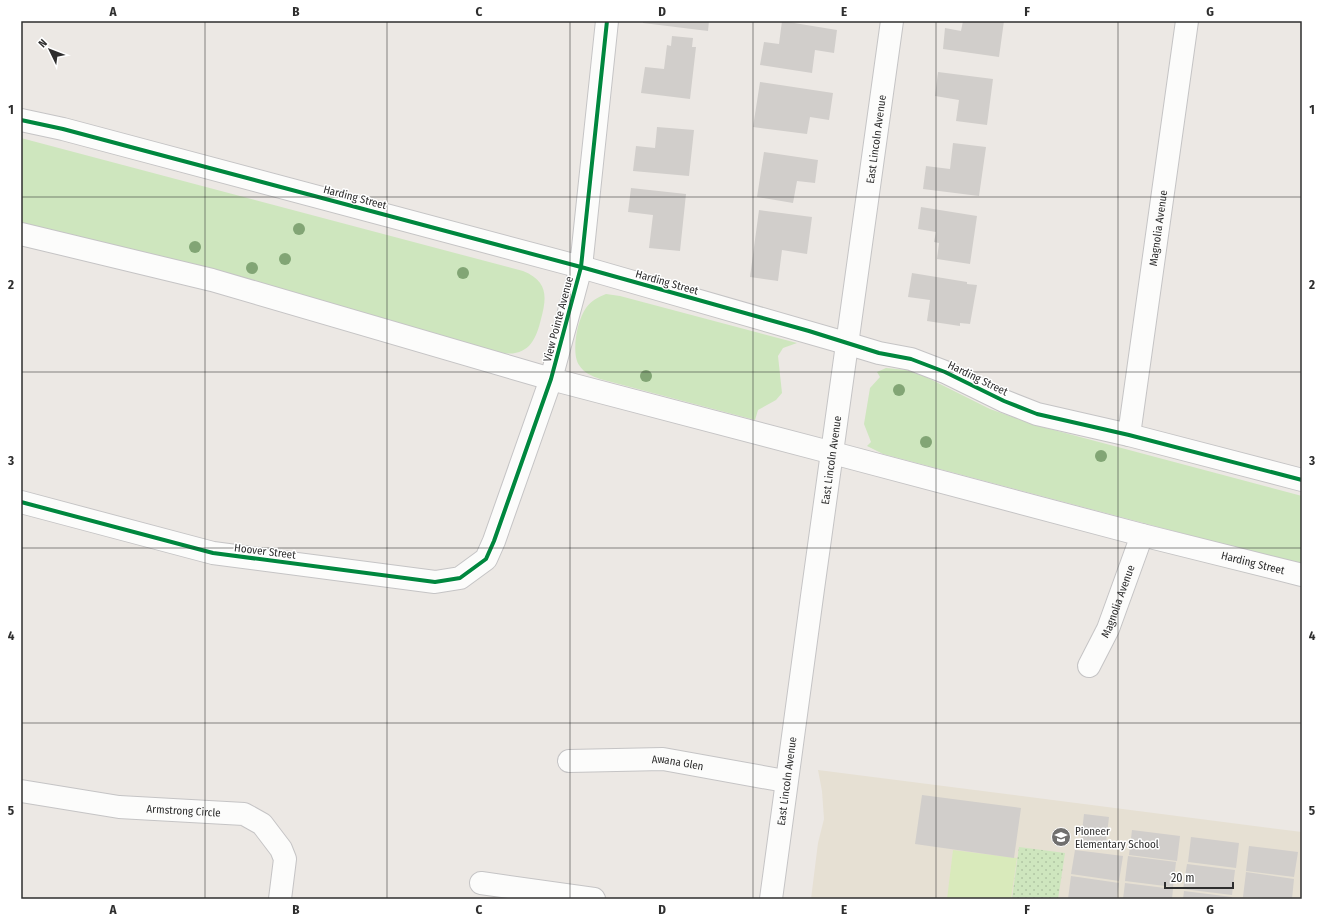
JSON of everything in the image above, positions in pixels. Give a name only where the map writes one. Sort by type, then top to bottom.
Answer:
[{"type":"street","name":"View Pointe Avenue","points":[[494,541],[551,378],[581,267],[607,21]]},
{"type":"street","name":"East Lincoln Avenue","points":[[771,899],[786,781],[834,453],[892,21]]},
{"type":"street","name":"Magnolia Avenue","points":[[1129,435],[1187,21]]},
{"type":"street","name":"Harding Street","points":[[21,120],[63,129],[581,267],[879,353],[911,359],[945,372],[1004,401],[1037,414],[1129,435],[1302,480]]},
{"type":"street","name":"Harding Street","points":[[21,234],[212,280],[551,378],[1142,535],[1302,575]]},
{"type":"street","name":"Hoover Street","points":[[21,502],[213,554],[435,582],[460,578],[486,559],[494,541]]},
{"type":"street","name":"Magnolia Avenue","points":[[1088,666],[1108,629],[1142,535]]},
{"type":"street","name":"Awana Glen","points":[[569,762],[663,759],[786,781]]},
{"type":"street","name":"Armstrong Circle","points":[[21,791],[119,807],[244,814],[262,824],[281,849],[285,859],[280,899]]},
{"type":"street","points":[[481,882],[535,895],[594,899]]},
{"type":"shaded area","name":"Pioneer Elementary School","points":[[818,770],[1302,832],[1302,899],[811,899],[818,843],[824,819],[822,791]]},
{"type":"green space","points":[[21,138],[523,271],[537,280],[544,290],[545,297],[539,327],[533,340],[524,350],[511,354],[502,353],[21,227]]},
{"type":"green space","points":[[606,294],[620,296],[797,343],[783,348],[778,356],[782,393],[776,400],[758,410],[755,420],[600,379],[588,374],[581,368],[577,360],[575,353],[576,336],[580,320],[588,306],[600,296]]},
{"type":"green space","points":[[886,368],[907,370],[926,377],[990,409],[1035,425],[1302,496],[1302,565],[883,454],[867,446],[871,442],[864,424],[870,388],[880,377],[877,372]]},
{"type":"green space","points":[[1019,847],[1065,853],[1058,899],[1012,899]]},
{"type":"green space","points":[[953,850],[1017,858],[1011,899],[947,899]]},
{"type":"building","points":[[643,21],[709,21],[708,31],[643,23]]},
{"type":"building","points":[[782,21],[837,30],[834,53],[815,50],[812,73],[760,65],[764,42],[779,44]]},
{"type":"building","points":[[963,21],[1004,21],[999,57],[943,49],[945,28],[961,31]]},
{"type":"building","points":[[672,36],[693,38],[692,47],[696,47],[690,99],[641,93],[645,67],[664,69],[667,45],[671,46]]},
{"type":"building","points":[[938,72],[993,79],[987,125],[956,121],[959,100],[935,96]]},
{"type":"building","points":[[760,82],[833,93],[829,120],[810,117],[807,134],[753,127]]},
{"type":"building","points":[[657,127],[694,130],[689,176],[633,171],[636,146],[655,148]]},
{"type":"building","points":[[953,143],[986,147],[979,196],[923,189],[926,166],[950,169]]},
{"type":"building","points":[[764,152],[818,160],[815,183],[797,181],[793,203],[757,197]]},
{"type":"building","points":[[631,188],[686,194],[680,251],[649,248],[653,215],[628,212]]},
{"type":"building","points":[[921,207],[977,216],[970,264],[937,259],[939,243],[934,242],[936,232],[918,229]]},
{"type":"building","points":[[759,210],[812,217],[807,254],[782,250],[778,281],[750,277]]},
{"type":"building","points":[[912,273],[977,285],[970,324],[960,323],[960,326],[927,321],[930,300],[908,297]]},
{"type":"building","points":[[922,795],[1021,808],[1014,858],[915,844]]},
{"type":"building","points":[[1084,814],[1109,817],[1106,843],[1081,840]]},
{"type":"building","points":[[1132,830],[1180,836],[1177,861],[1129,855]]},
{"type":"building","points":[[1191,837],[1239,843],[1236,868],[1188,862]]},
{"type":"building","points":[[1249,846],[1298,852],[1294,877],[1246,871]]},
{"type":"building","points":[[1075,850],[1123,856],[1119,881],[1071,874]]},
{"type":"building","points":[[1128,856],[1176,862],[1173,887],[1125,881]]},
{"type":"building","points":[[1187,864],[1235,870],[1232,895],[1183,889]]},
{"type":"building","points":[[1246,872],[1294,879],[1292,899],[1243,897]]},
{"type":"building","points":[[1071,876],[1119,883],[1117,899],[1068,899]]},
{"type":"building","points":[[1125,883],[1173,889],[1172,899],[1123,899]]},
{"type":"building","points":[[1184,891],[1232,897],[1232,899],[1183,899]]},
{"type":"cycle path","points":[[21,502],[213,553],[435,582],[460,578],[486,559],[494,541],[551,379],[581,267],[607,21]]},
{"type":"cycle path","points":[[21,120],[63,129],[581,267],[809,331],[879,353],[911,359],[945,372],[1004,401],[1037,414],[1129,435],[1302,480]]},
{"type":"place","name":"Pioneer Elementary School","points":[[1061,837]]}]
